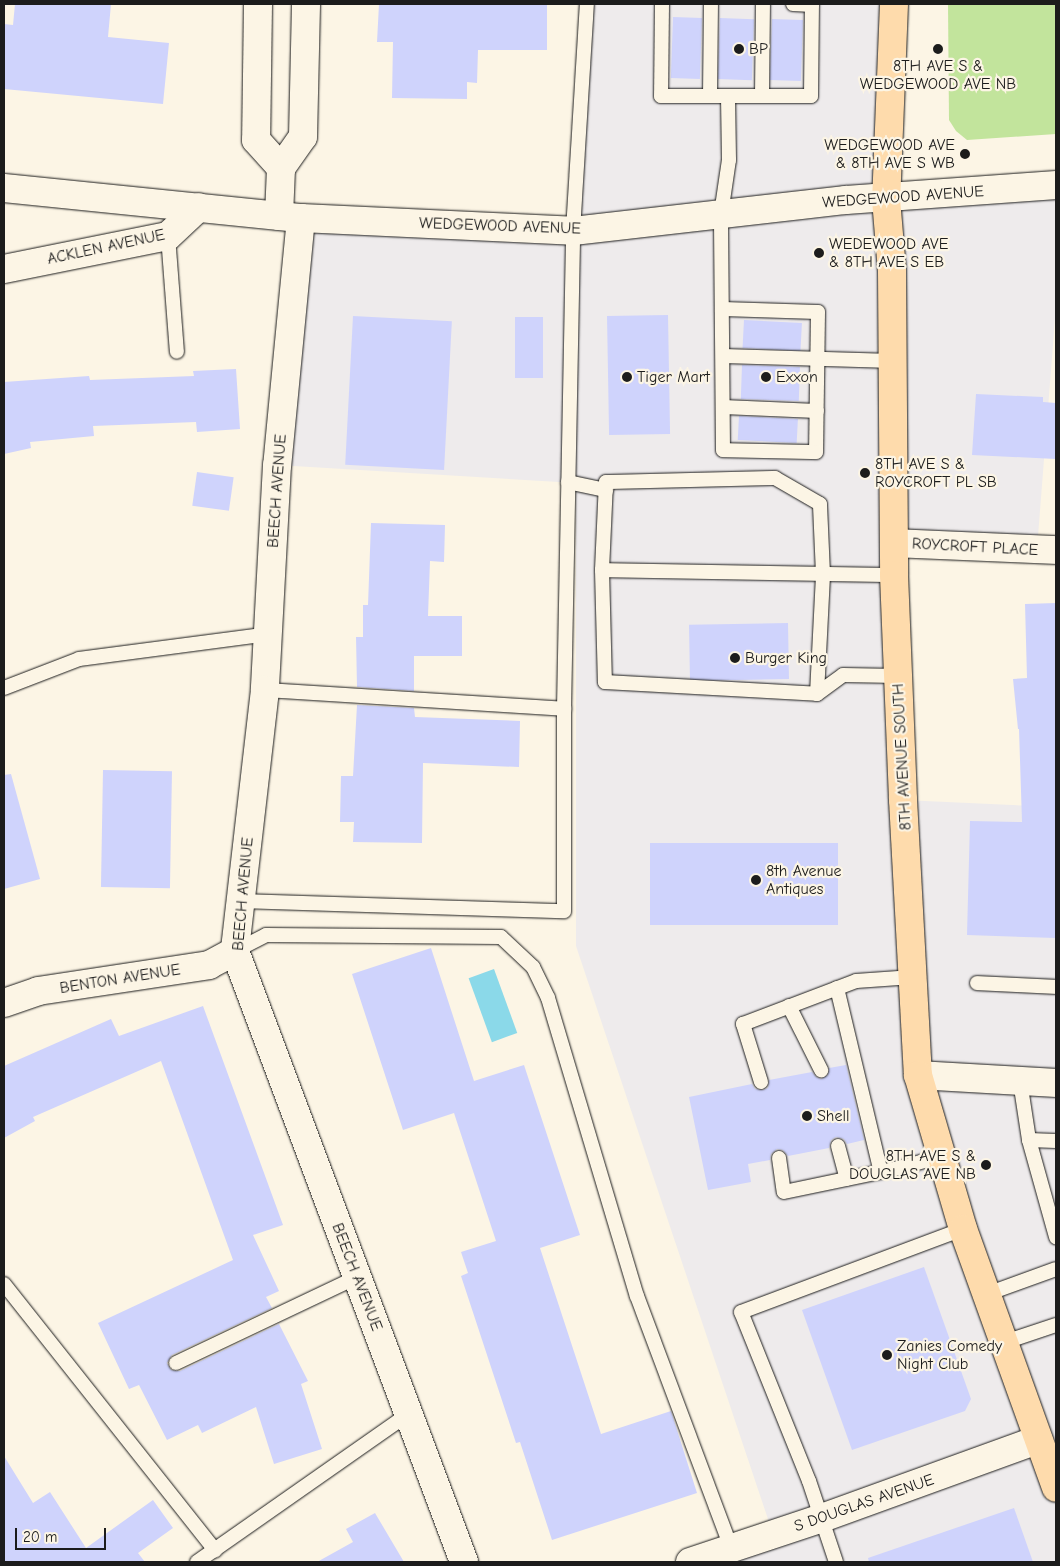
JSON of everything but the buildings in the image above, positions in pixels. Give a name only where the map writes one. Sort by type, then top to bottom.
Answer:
[{"type":"main road","name":"8TH AVENUE SOUTH","points":[[894,4],[886,199],[892,271],[894,575],[918,1075],[963,1229],[1056,1488]]},
{"type":"street","points":[[258,4],[256,140],[282,168],[303,136],[306,4]]},
{"type":"street","name":"BEECH AVENUE","points":[[282,168],[290,217],[265,690],[239,901],[235,951],[464,1562]]},
{"type":"street","name":"WEDGEWOOD AVENUE","points":[[4,188],[290,217],[573,231],[846,200],[886,199],[1056,185]]},
{"type":"street","name":"ACKLEN AVENUE","points":[[4,269],[168,236],[199,207]]},
{"type":"street","name":"ROYCROFT PLACE","points":[[895,543],[1056,550]]},
{"type":"street","name":"BENTON AVENUE","points":[[4,1003],[38,991],[209,965],[235,951]]},
{"type":"street","points":[[918,1075],[1056,1083]]},
{"type":"street","name":"S DOUGLAS AVENUE","points":[[690,1562],[822,1518],[1038,1440]]},
{"type":"lane","points":[[239,901],[564,911],[564,709],[573,231],[587,4]]},
{"type":"lane","points":[[662,4],[661,96],[810,96],[812,5],[779,4]]},
{"type":"lane","points":[[710,96],[711,4]]},
{"type":"lane","points":[[762,96],[763,4]]},
{"type":"lane","points":[[722,309],[818,312],[816,452],[723,450],[721,214],[729,160],[728,96]]},
{"type":"lane","points":[[168,236],[177,352]]},
{"type":"lane","points":[[723,356],[893,361]]},
{"type":"lane","points":[[723,407],[817,411]]},
{"type":"lane","points":[[817,694],[823,574],[820,504],[775,478],[606,482],[602,570],[605,682],[817,694],[843,674],[898,676]]},
{"type":"lane","points":[[568,482],[606,490]]},
{"type":"lane","points":[[602,570],[894,575]]},
{"type":"lane","points":[[4,688],[79,658],[268,634]]},
{"type":"lane","points":[[265,690],[564,709]]},
{"type":"lane","points":[[235,951],[266,935],[501,937],[533,967],[548,998],[637,1296],[732,1548]]},
{"type":"lane","points":[[761,1082],[743,1024],[856,981],[913,977]]},
{"type":"lane","points":[[976,984],[1056,987]]},
{"type":"lane","points":[[837,988],[881,1172]]},
{"type":"lane","points":[[789,1006],[821,1070]]},
{"type":"lane","points":[[1020,1081],[1029,1140],[1056,1237]]},
{"type":"lane","points":[[1029,1140],[1056,1141]]},
{"type":"lane","points":[[838,1146],[847,1179]]},
{"type":"lane","points":[[780,1158],[784,1192],[881,1172],[942,1156]]},
{"type":"lane","points":[[836,1562],[822,1518],[741,1312],[963,1229]]},
{"type":"lane","points":[[987,1294],[1056,1269]]},
{"type":"lane","points":[[176,1363],[356,1277]]},
{"type":"lane","points":[[4,1284],[215,1550]]},
{"type":"lane","points":[[1004,1342],[1056,1325]]},
{"type":"lane","points":[[197,1562],[408,1414]]},
{"type":"shaded area","points":[[587,4],[894,4],[886,198],[1056,185],[1056,306],[1037,549],[895,543],[903,800],[1056,807],[1056,1562],[690,1562],[773,1534],[576,946],[576,483],[277,465],[301,218],[573,231]]},
{"type":"green space","points":[[948,4],[1056,4],[1056,134],[967,140],[956,131],[949,120]]},
{"type":"water","points":[[494,969],[517,1033],[492,1042],[469,978]]},
{"type":"place","name":"BP","points":[[739,49]]},
{"type":"place","name":"8TH AVE S & WEDGEWOOD AVE NB","points":[[938,49]]},
{"type":"place","name":"WEDGEWOOD AVE & 8TH AVE S WB","points":[[965,154]]},
{"type":"place","name":"WEDEWOOD AVE & 8TH AVE S EB","points":[[819,253]]},
{"type":"place","name":"Tiger Mart","points":[[627,377]]},
{"type":"place","name":"Exxon","points":[[766,377]]},
{"type":"place","name":"8TH AVE S & ROYCROFT PL SB","points":[[865,473]]},
{"type":"place","name":"Burger King","points":[[735,658]]},
{"type":"place","name":"8th Avenue Antiques","points":[[756,880]]},
{"type":"place","name":"Shell","points":[[807,1116]]},
{"type":"place","name":"8TH AVE S & DOUGLAS AVE NB","points":[[986,1165]]},
{"type":"place","name":"Zanies Comedy Night Club","points":[[887,1355]]}]
